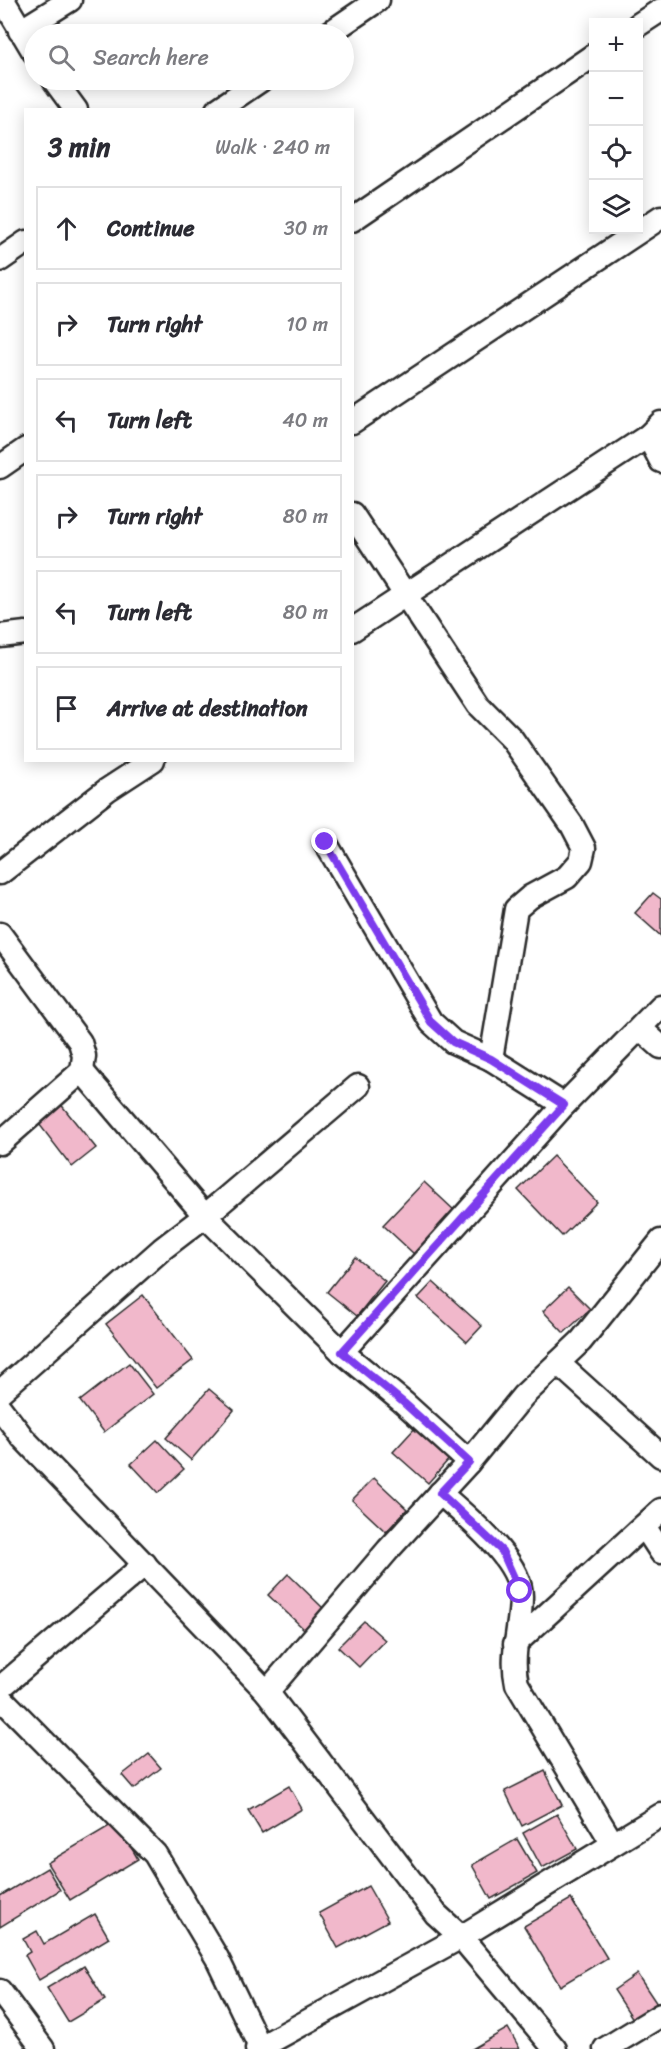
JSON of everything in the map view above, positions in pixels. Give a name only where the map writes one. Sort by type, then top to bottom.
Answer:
[{"type":"street","points":[[3,0],[24,38]]},
{"type":"street","points":[[32,24],[70,0]]},
{"type":"street","points":[[343,24],[378,0]]},
{"type":"street","points":[[643,22],[661,10]]},
{"type":"street","points":[[20,32],[24,29]]},
{"type":"street","points":[[354,219],[589,58]]},
{"type":"street","points":[[61,90],[75,108]]},
{"type":"street","points":[[220,108],[246,90]]},
{"type":"street","points":[[354,421],[661,217]]},
{"type":"street","points":[[0,260],[24,243]]},
{"type":"street","points":[[354,629],[655,429],[661,461]]},
{"type":"street","points":[[0,467],[24,450]]},
{"type":"street","points":[[354,517],[478,705],[512,739],[572,825],[584,848],[581,861],[567,877],[530,897],[516,909],[491,1059]]},
{"type":"street","points":[[0,636],[24,633]]},
{"type":"street","points":[[0,873],[108,790],[150,762]]},
{"type":"street","points":[[325,842],[431,1022],[453,1042],[491,1059],[564,1105]]},
{"type":"street","points":[[0,934],[80,1042],[84,1056],[82,1071],[0,1143]]},
{"type":"street","points":[[342,1352],[564,1105],[641,1029],[661,1006]]},
{"type":"street","points":[[641,1029],[661,1047]]},
{"type":"street","points":[[82,1071],[205,1216],[342,1352],[404,1403],[469,1462]]},
{"type":"street","points":[[0,1392],[162,1249],[205,1216],[358,1086]]},
{"type":"street","points":[[267,1692],[524,1396],[580,1341],[661,1241]]},
{"type":"street","points":[[558,1363],[661,1456]]},
{"type":"street","points":[[0,1408],[22,1438],[267,1692],[436,1914],[461,1937],[555,2049]]},
{"type":"street","points":[[440,1493],[502,1551],[515,1576],[521,1597],[515,1644],[514,1672],[517,1684],[613,1844]]},
{"type":"street","points":[[515,1644],[661,1510]]},
{"type":"street","points":[[644,1526],[661,1552]]},
{"type":"street","points":[[0,1688],[145,1564]]},
{"type":"street","points":[[0,1697],[155,1854],[218,1958],[259,2048],[461,1937],[661,1815]]},
{"type":"street","points":[[0,1991],[43,2049]]},
{"type":"street","points":[[605,2049],[661,2015]]},
{"type":"building","points":[[653,893],[661,899],[661,936],[635,913]]},
{"type":"building","points":[[59,1102],[96,1148],[72,1167],[36,1120]]},
{"type":"building","points":[[553,1156],[597,1202],[562,1236],[518,1190]]},
{"type":"building","points":[[424,1182],[455,1211],[414,1254],[383,1225]]},
{"type":"building","points":[[355,1257],[385,1281],[357,1316],[327,1292]]},
{"type":"building","points":[[433,1282],[482,1326],[467,1342],[418,1298]]},
{"type":"building","points":[[568,1287],[590,1309],[564,1333],[543,1311]]},
{"type":"building","points":[[143,1295],[193,1360],[156,1388],[106,1324]]},
{"type":"building","points":[[129,1363],[153,1394],[104,1432],[80,1401]]},
{"type":"building","points":[[209,1389],[234,1410],[191,1460],[166,1438]]},
{"type":"building","points":[[416,1427],[450,1458],[428,1483],[393,1452]]},
{"type":"building","points":[[157,1440],[184,1469],[158,1493],[131,1464]]},
{"type":"building","points":[[374,1478],[407,1509],[386,1532],[352,1500]]},
{"type":"building","points":[[288,1574],[324,1609],[304,1629],[268,1595]]},
{"type":"building","points":[[364,1621],[385,1640],[359,1667],[338,1647]]},
{"type":"building","points":[[149,1754],[161,1768],[134,1789],[122,1775]]},
{"type":"building","points":[[545,1771],[562,1805],[522,1826],[505,1791]]},
{"type":"building","points":[[289,1786],[302,1809],[262,1833],[248,1810]]},
{"type":"building","points":[[557,1814],[577,1849],[542,1868],[523,1833]]},
{"type":"building","points":[[116,1822],[138,1859],[70,1900],[47,1863]]},
{"type":"building","points":[[517,1839],[537,1873],[491,1899],[472,1865]]},
{"type":"building","points":[[47,1868],[60,1890],[0,1927],[0,1896]]},
{"type":"building","points":[[368,1886],[388,1921],[338,1948],[319,1913]]},
{"type":"building","points":[[571,1899],[607,1958],[560,1986],[524,1926]]},
{"type":"building","points":[[95,1914],[109,1938],[39,1980],[25,1955],[30,1952],[23,1939],[37,1931],[44,1944]]},
{"type":"building","points":[[84,1966],[105,2000],[68,2022],[47,1988]]},
{"type":"building","points":[[637,1974],[657,2004],[633,2019],[614,1990]]},
{"type":"building","points":[[508,2028],[520,2049],[472,2049]]},
{"type":"route","points":[[325,842],[431,1022],[453,1042],[491,1059],[564,1105],[342,1352],[404,1403],[445,1443],[469,1462],[440,1493],[502,1551],[520,1591]]}]
